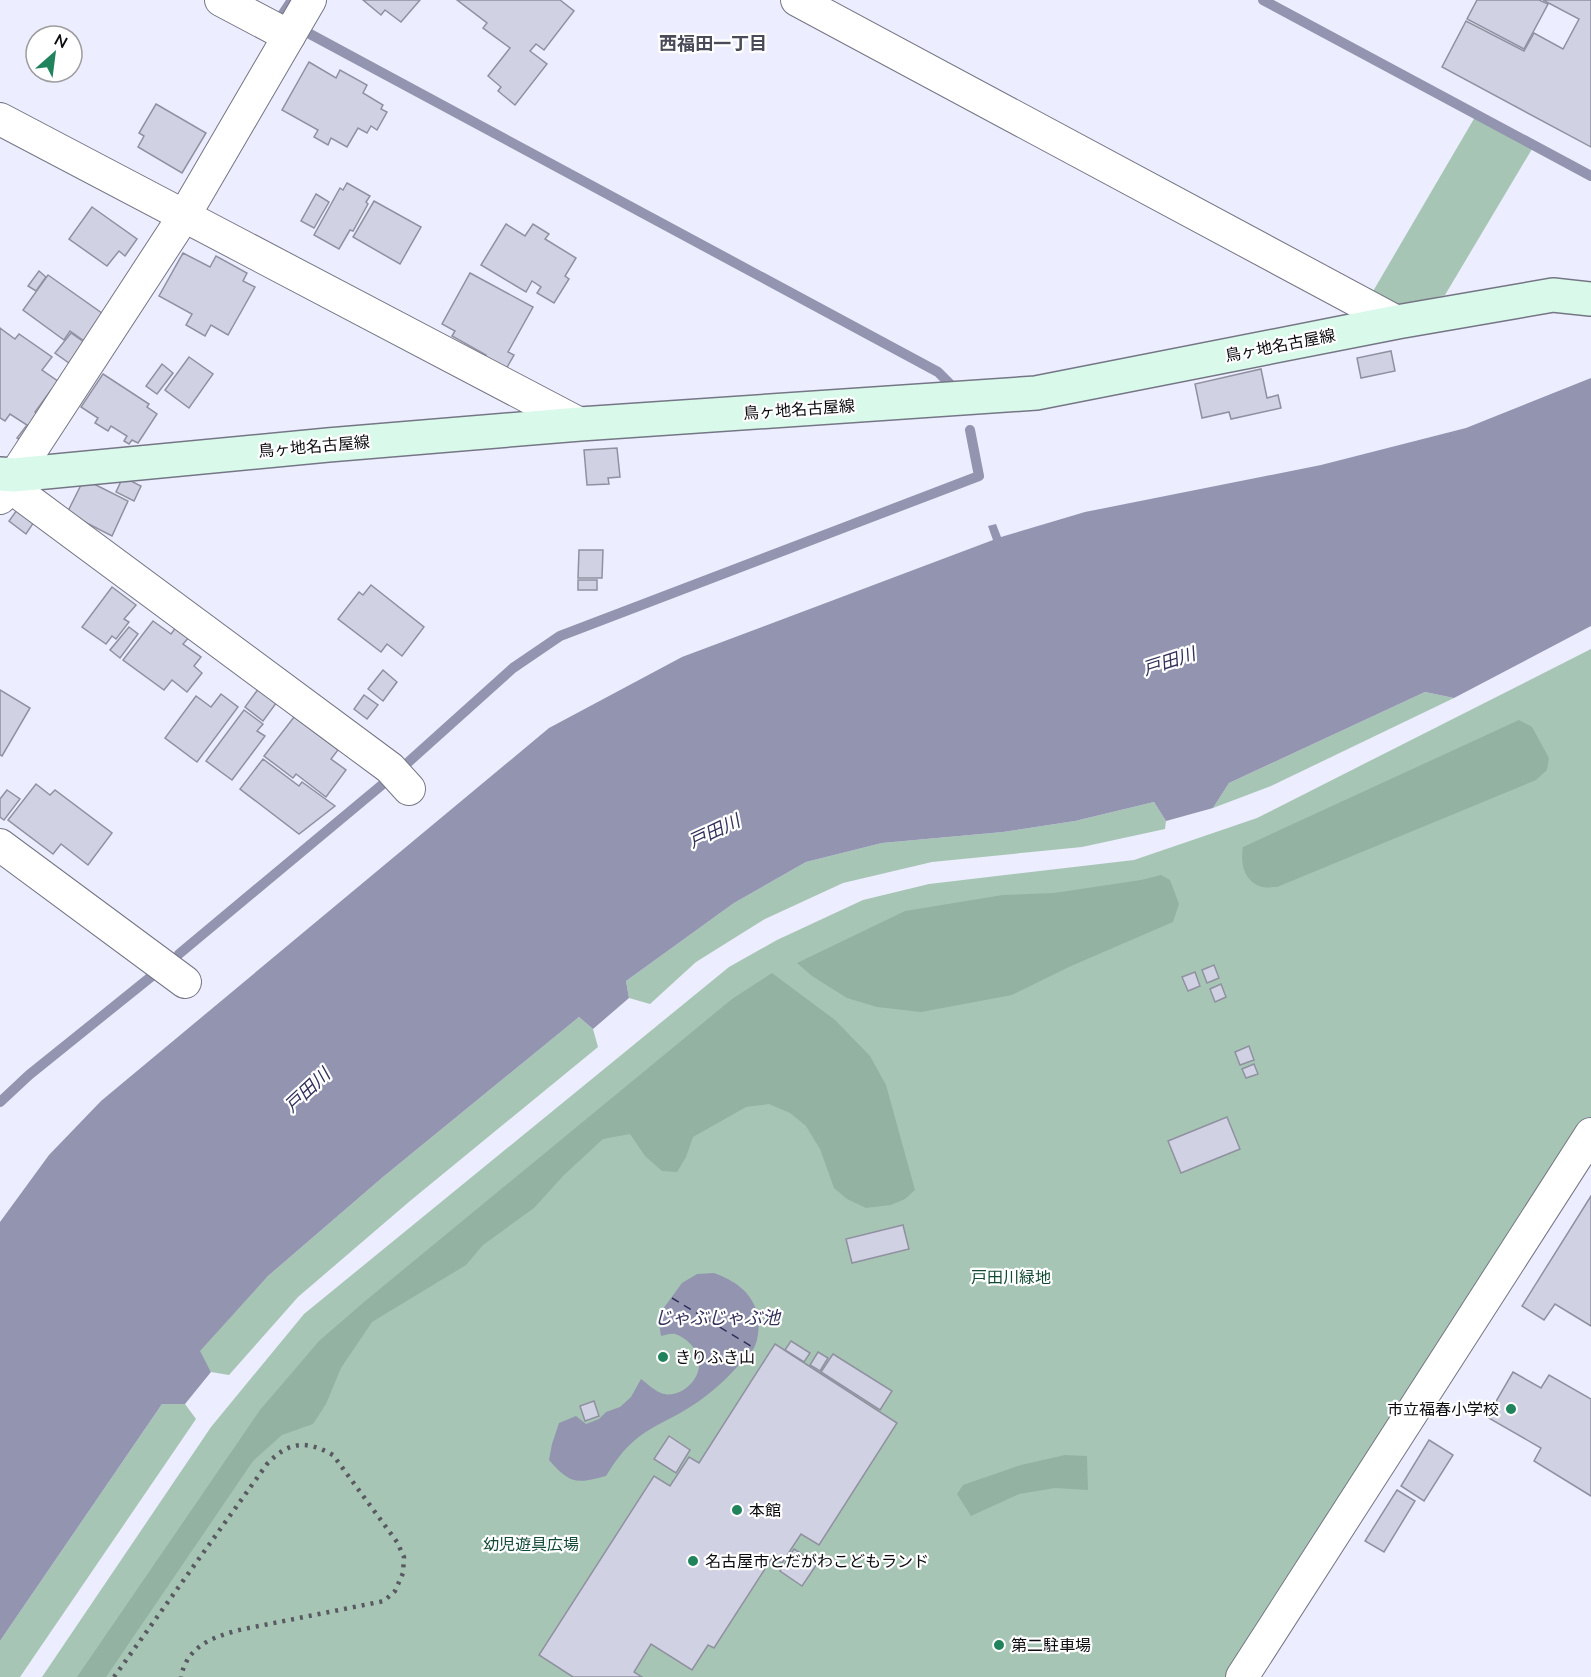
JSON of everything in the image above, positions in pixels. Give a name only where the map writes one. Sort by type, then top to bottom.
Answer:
[{"type":"main road","name":"鳥ヶ地名古屋線","points":[[5,483],[328,445],[580,424],[1036,393],[1397,322],[1553,295],[1591,299]]},
{"type":"street","points":[[221,0],[289,36]]},
{"type":"street","points":[[310,0],[184,216],[5,483],[390,768],[409,789]]},
{"type":"street","points":[[797,0],[1397,322]]},
{"type":"street","points":[[0,119],[580,424]]},
{"type":"street","points":[[0,844],[185,982]]},
{"type":"street","points":[[1242,1677],[1591,1134]]},
{"type":"green space","points":[[1475,117],[1532,149],[1445,295],[1399,308],[1372,293]]},
{"type":"green space","name":"戸田川緑地","points":[[1591,649],[1591,1120],[1230,1677],[42,1677],[211,1427],[304,1314],[729,967],[777,940],[863,900],[929,884],[1134,860],[1257,818]]},
{"type":"green space","points":[[1425,692],[1454,698],[1271,786],[1213,808],[1229,783]]},
{"type":"green space","points":[[1519,720],[1532,727],[1549,758],[1547,770],[1536,780],[1277,887],[1256,885],[1247,876],[1242,859],[1243,847]]},
{"type":"green space","points":[[1154,802],[1166,821],[1165,829],[1082,847],[932,862],[843,883],[765,919],[696,962],[650,1004],[629,998],[626,981],[734,903],[806,862],[882,843],[1003,832],[1075,821]]},
{"type":"green space","points":[[1161,875],[1170,880],[1179,904],[1173,922],[1071,966],[1012,995],[921,1012],[877,1007],[847,998],[812,976],[797,963],[905,911],[1003,895],[1054,893]]},
{"type":"green space","points":[[772,973],[835,1020],[870,1056],[886,1085],[915,1190],[905,1199],[891,1205],[866,1208],[847,1199],[834,1188],[820,1149],[806,1126],[790,1113],[769,1104],[746,1107],[693,1137],[686,1157],[677,1172],[662,1171],[645,1156],[630,1134],[603,1139],[564,1175],[534,1208],[483,1245],[466,1265],[372,1322],[341,1368],[326,1404],[313,1424],[282,1435],[253,1461],[106,1677],[77,1677],[260,1410],[319,1341],[732,999]]},
{"type":"green space","points":[[579,1017],[593,1029],[598,1047],[410,1201],[298,1297],[229,1375],[211,1372],[199,1351],[268,1276],[383,1177]]},
{"type":"green space","points":[[162,1404],[185,1404],[196,1419],[20,1677],[0,1677],[0,1641]]},
{"type":"green space","points":[[1065,1455],[1087,1456],[1088,1490],[1055,1488],[1019,1494],[971,1516],[957,1494],[963,1485],[1021,1465]]},
{"type":"water","name":"戸田川","points":[[1591,378],[1591,626],[1454,698],[1425,692],[1229,783],[1213,808],[1166,821],[1154,802],[1075,821],[1003,832],[882,843],[806,862],[734,903],[626,981],[629,998],[593,1029],[579,1017],[383,1177],[268,1276],[200,1351],[211,1372],[185,1404],[162,1404],[0,1641],[0,1222],[49,1155],[101,1101],[549,728],[682,657],[993,540],[988,526],[996,524],[1001,537],[1085,512],[1321,465],[1466,428]]},
{"type":"water","name":"じゃぶじゃぶ池","points":[[714,1273],[740,1287],[754,1304],[759,1324],[753,1349],[705,1397],[635,1440],[606,1476],[580,1481],[568,1478],[549,1460],[559,1423],[576,1416],[586,1424],[599,1419],[606,1412],[620,1407],[631,1397],[641,1379],[655,1390],[668,1394],[681,1391],[692,1382],[699,1369],[695,1349],[688,1341],[675,1334],[661,1336],[659,1323],[663,1309],[682,1283],[697,1274]]},
{"type":"building","points":[[363,0],[420,0],[401,22],[385,10],[381,15]]},
{"type":"building","points":[[457,0],[560,0],[574,11],[544,50],[536,44],[530,51],[547,64],[515,105],[498,91],[501,87],[488,76],[510,48],[483,28],[487,23]]},
{"type":"building","points":[[1477,0],[1539,0],[1548,4],[1524,49],[1467,19]]},
{"type":"building","points":[[1543,0],[1591,0],[1591,147],[1442,67],[1466,21],[1524,51],[1534,33],[1563,49],[1579,19]]},
{"type":"building","points":[[309,62],[336,78],[340,70],[367,85],[363,93],[383,105],[381,109],[387,112],[377,130],[371,126],[367,133],[358,128],[347,147],[331,138],[328,145],[314,137],[318,130],[282,110]]},
{"type":"building","points":[[156,104],[206,133],[182,173],[138,147],[144,136],[139,133]]},
{"type":"building","points":[[347,183],[370,196],[353,231],[350,230],[339,249],[314,235],[340,188],[343,190]]},
{"type":"building","points":[[316,194],[329,202],[314,228],[301,221]]},
{"type":"building","points":[[374,201],[421,227],[400,264],[353,237]]},
{"type":"building","points":[[92,207],[137,239],[125,256],[119,251],[107,266],[69,239]]},
{"type":"building","points":[[506,224],[525,236],[533,224],[549,234],[545,239],[576,258],[565,276],[569,279],[554,303],[537,293],[541,287],[532,281],[526,292],[481,265]]},
{"type":"building","points":[[183,253],[210,267],[216,256],[247,273],[243,281],[255,287],[228,335],[211,325],[205,336],[186,325],[192,314],[159,296]]},
{"type":"building","points":[[39,271],[46,277],[36,291],[28,286]]},
{"type":"building","points":[[470,273],[533,307],[508,352],[514,355],[506,369],[452,336],[455,331],[442,324]]},
{"type":"building","points":[[48,275],[106,316],[87,343],[70,331],[64,340],[23,310]]},
{"type":"building","points":[[0,328],[15,339],[19,334],[52,357],[42,370],[62,384],[55,393],[51,390],[35,412],[46,420],[28,445],[17,438],[27,425],[10,414],[5,421],[0,418]]},
{"type":"building","points":[[71,333],[91,347],[76,368],[55,353]]},
{"type":"building","points":[[1391,351],[1395,371],[1361,378],[1357,358]]},
{"type":"building","points":[[189,357],[213,374],[189,408],[165,390]]},
{"type":"building","points":[[162,364],[173,373],[157,394],[146,386]]},
{"type":"building","points":[[1261,369],[1267,398],[1278,395],[1281,408],[1231,419],[1229,412],[1202,418],[1195,384]]},
{"type":"building","points":[[103,374],[149,404],[147,407],[157,414],[138,443],[132,440],[129,444],[124,441],[127,436],[111,426],[108,431],[95,423],[98,418],[81,407]]},
{"type":"building","points":[[617,448],[620,477],[608,478],[609,484],[587,485],[584,450]]},
{"type":"building","points":[[123,477],[141,486],[134,501],[116,492]]},
{"type":"building","points":[[84,479],[128,501],[112,536],[67,513]]},
{"type":"building","points":[[17,510],[34,522],[26,534],[9,521]]},
{"type":"building","points":[[579,550],[603,550],[602,578],[578,578]]},
{"type":"building","points":[[578,580],[597,580],[597,590],[578,590]]},
{"type":"building","points":[[371,585],[424,627],[402,656],[387,644],[381,652],[338,619],[359,592],[363,595]]},
{"type":"building","points":[[112,587],[136,605],[124,619],[129,622],[116,639],[112,636],[106,644],[82,627]]},
{"type":"building","points":[[153,621],[171,634],[177,626],[190,636],[183,644],[201,657],[194,666],[202,673],[187,692],[172,680],[164,690],[123,660]]},
{"type":"building","points":[[129,627],[138,634],[120,658],[110,650]]},
{"type":"building","points":[[383,670],[397,682],[383,701],[368,689]]},
{"type":"building","points":[[259,688],[277,702],[263,721],[245,707]]},
{"type":"building","points":[[0,690],[30,708],[2,756],[0,755]]},
{"type":"building","points":[[221,694],[238,707],[197,762],[165,738],[196,696],[211,707]]},
{"type":"building","points":[[364,695],[378,705],[367,719],[354,709]]},
{"type":"building","points":[[244,710],[263,724],[257,731],[265,736],[232,780],[206,761]]},
{"type":"building","points":[[294,717],[338,750],[331,759],[346,770],[326,797],[296,774],[293,778],[264,756]]},
{"type":"building","points":[[263,759],[299,786],[302,782],[335,806],[299,834],[240,789]]},
{"type":"building","points":[[36,784],[50,795],[55,790],[112,833],[88,865],[61,844],[53,854],[8,820]]},
{"type":"building","points":[[7,790],[20,799],[4,820],[0,817],[0,799]]},
{"type":"building","points":[[1214,965],[1219,978],[1207,983],[1202,970]]},
{"type":"building","points":[[1195,972],[1200,986],[1188,991],[1182,977]]},
{"type":"building","points":[[1221,984],[1226,997],[1215,1002],[1210,989]]},
{"type":"building","points":[[1249,1046],[1254,1060],[1240,1065],[1235,1052]]},
{"type":"building","points":[[1254,1064],[1258,1074],[1246,1078],[1242,1069]]},
{"type":"building","points":[[1227,1117],[1240,1149],[1181,1173],[1168,1141]]},
{"type":"building","points":[[1591,1196],[1591,1326],[1555,1304],[1544,1320],[1522,1306]]},
{"type":"building","points":[[903,1225],[909,1249],[852,1263],[846,1239]]},
{"type":"building","points":[[791,1341],[810,1353],[804,1362],[785,1350]]},
{"type":"building","name":"本館","points":[[775,1344],[897,1423],[819,1545],[801,1534],[782,1563],[772,1558],[714,1648],[708,1645],[692,1670],[651,1644],[634,1672],[642,1677],[573,1677],[539,1655],[654,1476],[670,1486],[689,1457],[699,1463]]},
{"type":"building","points":[[818,1352],[828,1358],[820,1371],[810,1365]]},
{"type":"building","points":[[833,1354],[892,1391],[880,1410],[821,1372]]},
{"type":"building","points":[[1513,1372],[1541,1388],[1549,1375],[1591,1399],[1591,1496],[1534,1461],[1541,1448],[1487,1417]]},
{"type":"building","points":[[594,1401],[599,1416],[585,1421],[580,1406]]},
{"type":"building","points":[[669,1436],[690,1450],[676,1473],[654,1459]]},
{"type":"building","points":[[1429,1440],[1453,1455],[1424,1501],[1401,1486]]},
{"type":"building","points":[[1397,1490],[1415,1501],[1384,1552],[1365,1541]]},
{"type":"building","points":[[794,1549],[817,1564],[802,1586],[780,1571]]},
{"type":"waterway","points":[[280,18],[292,0]]},
{"type":"waterway","points":[[1263,0],[1591,176]]},
{"type":"waterway","points":[[310,34],[938,372],[950,384]]},
{"type":"waterway","points":[[404,766],[513,668],[560,636],[979,476],[970,430]]},
{"type":"waterway","points":[[179,954],[383,784]]},
{"type":"waterway","points":[[0,1102],[29,1075],[152,976]]},
{"type":"ferry route","points":[[672,1298],[754,1348]]},
{"type":"railway","points":[[114,1677],[267,1464],[283,1451],[298,1445],[314,1447],[333,1455],[397,1542],[404,1557],[403,1573],[395,1591],[384,1601],[239,1630],[220,1636],[195,1650],[184,1666],[181,1677]]},
{"type":"place","name":"きりふき山","points":[[663,1357]]},
{"type":"place","name":"市立福春小学校","points":[[1511,1409]]},
{"type":"place","name":"本館","points":[[737,1510]]},
{"type":"place","name":"名古屋市とだがわこどもランド","points":[[693,1561]]},
{"type":"place","name":"第二駐車場","points":[[999,1645]]},
{"type":"district","name":"西福田一丁目","points":[[713,43]]},
{"type":"park label","name":"幼児遊具広場","points":[[531,1544]]}]
